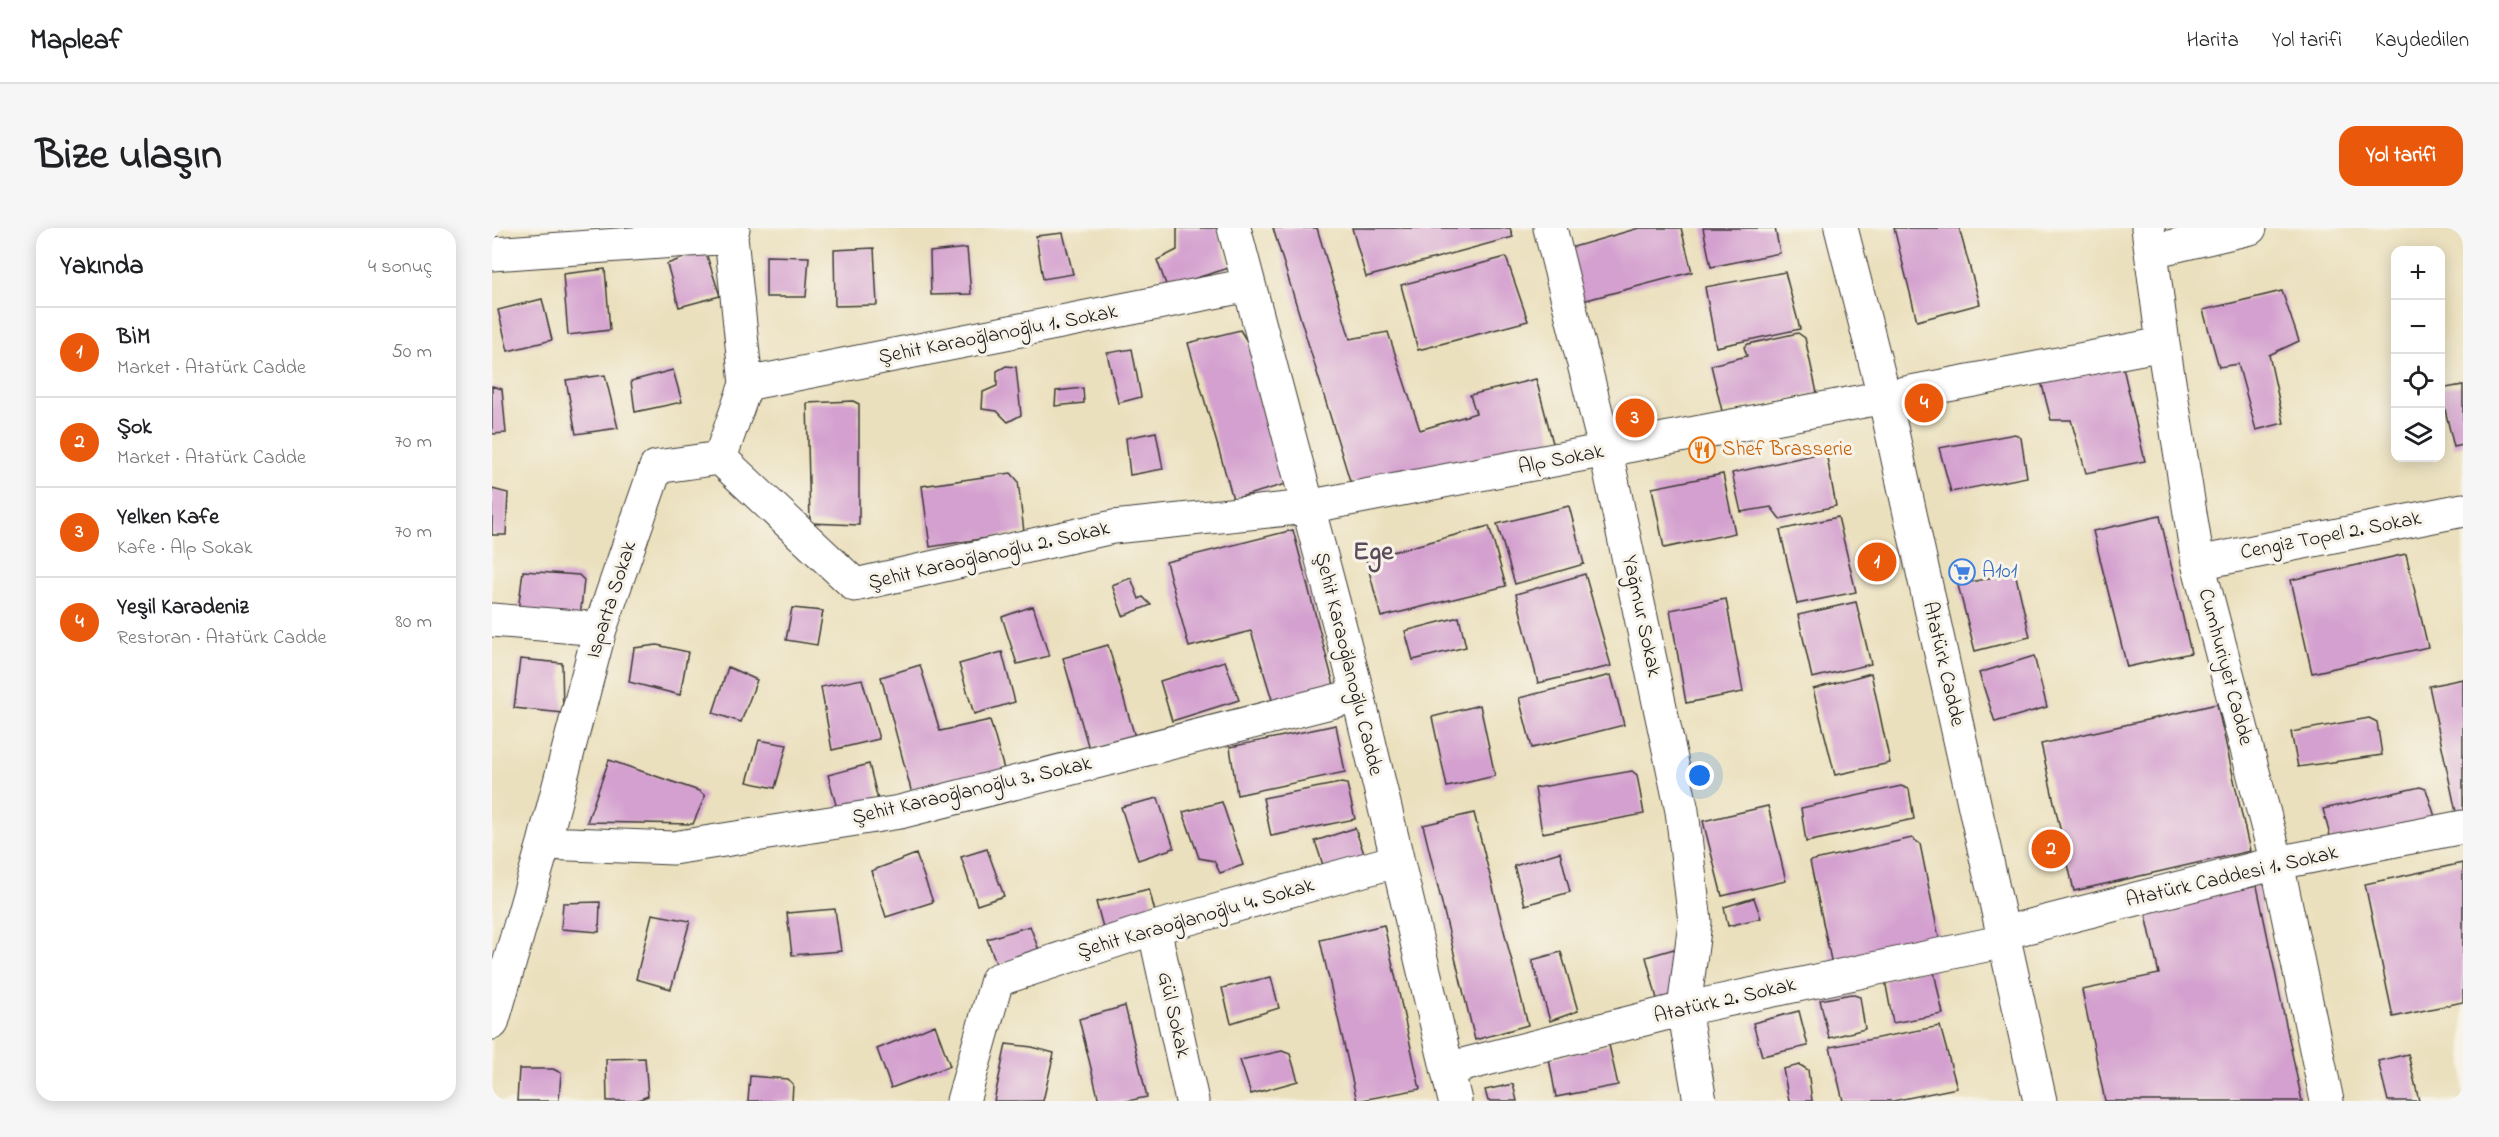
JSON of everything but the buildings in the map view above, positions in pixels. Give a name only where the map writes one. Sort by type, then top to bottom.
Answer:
[{"type":"street","name":"Şehit Karaoğlanoğlu Cadde","points":[[1234,228],[1358,695],[1455,1101]]},
{"type":"street","name":"Yağmur Sokak","points":[[1550,228],[1606,452],[1682,811],[1695,922],[1684,1009],[1700,1101]]},
{"type":"street","name":"Atatürk Cadde","points":[[1841,228],[1884,396],[2040,1101]]},
{"type":"street","points":[[2150,239],[2250,228]]},
{"type":"street","points":[[492,254],[732,233],[746,384],[720,458]]},
{"type":"street","name":"Cumhuriyet Cadde","points":[[2150,239],[2163,344],[2198,563],[2277,863],[2327,1101]]},
{"type":"street","name":"Şehit Karaoğlanoğlu 1. Sokak","points":[[746,384],[1250,285]]},
{"type":"street","name":"Alp Sokak","points":[[1307,507],[1606,452],[1884,396],[2163,344]]},
{"type":"street","name":"Şehit Karaoğlanoğlu 2. Sokak","points":[[720,458],[855,585],[1113,527],[1307,507]]},
{"type":"street","name":"Isparta Sokak","points":[[492,1023],[544,843],[600,629],[656,467],[720,458]]},
{"type":"street","name":"Cengiz Topel 2. Sokak","points":[[2198,563],[2463,510]]},
{"type":"street","points":[[492,620],[600,629]]},
{"type":"street","name":"Şehit Karaoğlanoğlu 3. Sokak","points":[[544,843],[673,848],[900,812],[1358,695]]},
{"type":"street","name":"Atatürk Caddesi 1. Sokak","points":[[2004,937],[2277,863],[2463,827]]},
{"type":"street","name":"Şehit Karaoğlanoğlu 4. Sokak","points":[[963,1101],[997,980],[1154,928],[1396,861]]},
{"type":"street","name":"Gül Sokak","points":[[1154,928],[1192,1101]]},
{"type":"street","name":"Atatürk 2. Sokak","points":[[1447,1069],[1684,1009],[2004,937]]},
{"type":"place","name":"Yeşil Karadeniz","points":[[1924,403]]},
{"type":"place","name":"Yelken Kafe","points":[[1635,418]]},
{"type":"place","name":"Shef Brasserie","points":[[1702,450]]},
{"type":"place","name":"BİM","points":[[1877,562]]},
{"type":"place","name":"A101","points":[[1962,572]]},
{"type":"place","name":"Şok","points":[[2051,849]]},
{"type":"district","name":"Ege","points":[[1373,552]]}]
